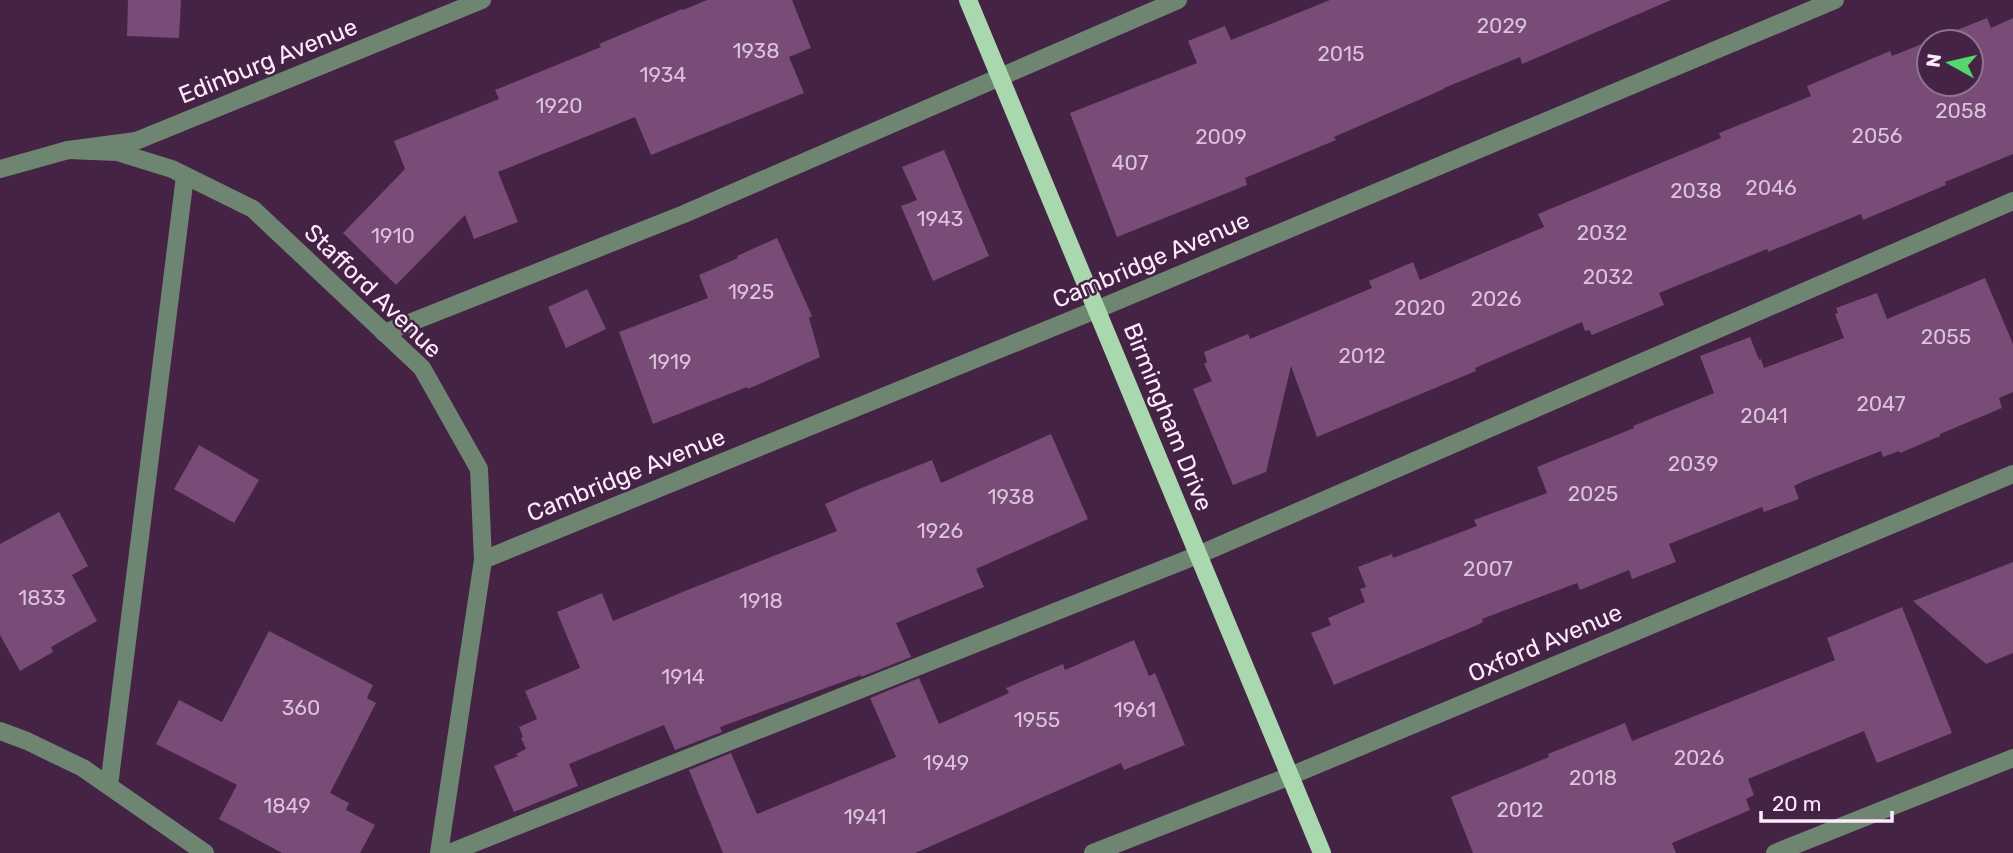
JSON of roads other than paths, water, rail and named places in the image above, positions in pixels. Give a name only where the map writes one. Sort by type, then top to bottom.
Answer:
[{"type":"main road","name":"Birmingham Drive","points":[[968,0],[1322,853]]},
{"type":"street","name":"Edinburg Avenue","points":[[68,150],[136,141],[482,0]]},
{"type":"street","points":[[384,333],[684,214],[1178,0]]},
{"type":"street","name":"Cambridge Avenue","points":[[483,560],[1098,309],[1835,0]]},
{"type":"street","points":[[0,169],[68,150]]},
{"type":"street","name":"Stafford Avenue","points":[[68,150],[117,152],[172,169],[253,209],[422,368],[479,469],[483,560],[439,853]]},
{"type":"street","points":[[109,786],[186,176]]},
{"type":"street","points":[[449,853],[1198,555],[2013,201]]},
{"type":"street","name":"Oxford Avenue","points":[[1093,853],[1290,776],[2013,474]]},
{"type":"street","points":[[0,731],[83,768],[205,853]]},
{"type":"street","points":[[1775,853],[2013,758]]}]
